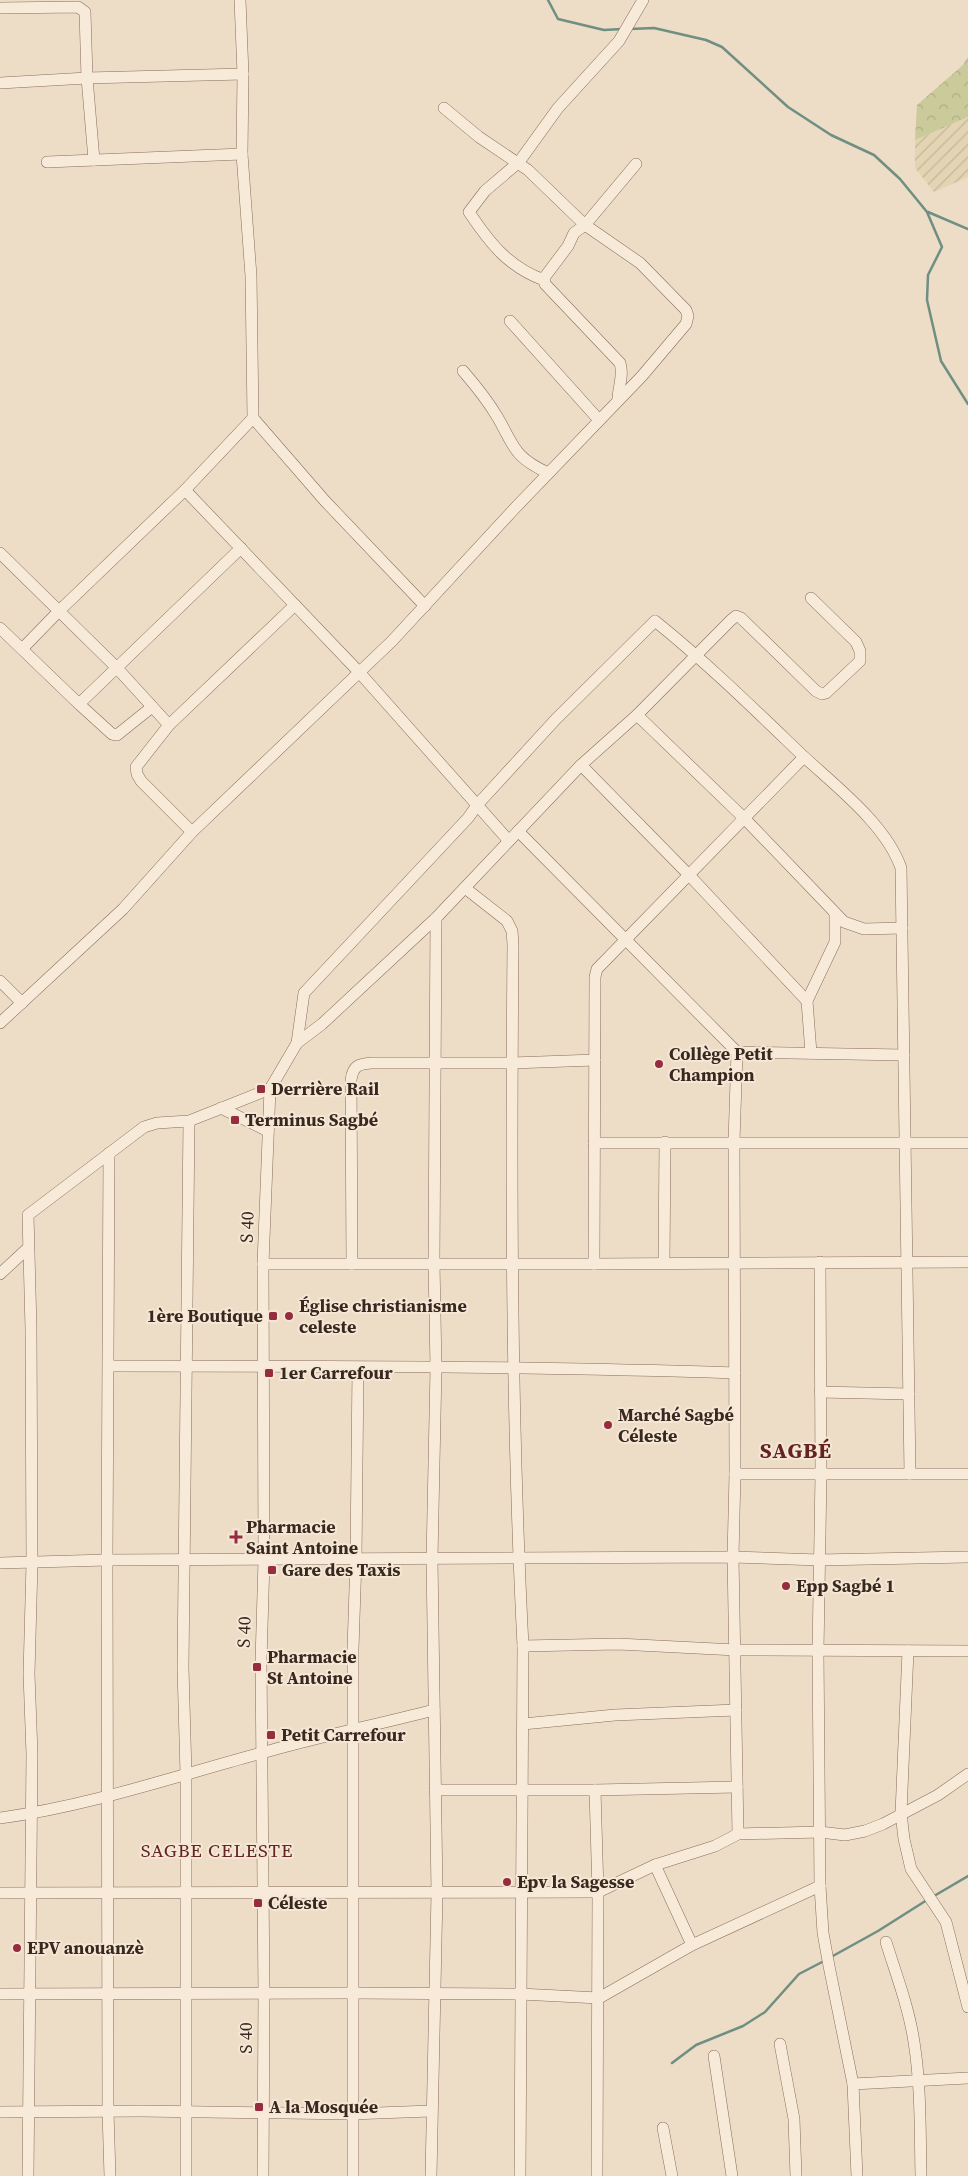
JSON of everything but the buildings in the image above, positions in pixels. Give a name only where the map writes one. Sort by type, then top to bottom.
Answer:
[{"type":"street","points":[[240,0],[242,154],[251,276],[252,418],[325,501],[425,606]]},
{"type":"street","points":[[618,400],[618,390],[622,374],[620,363],[545,284],[544,280],[517,268],[493,245],[469,212],[485,191],[519,162],[558,108],[619,41],[643,0]]},
{"type":"street","points":[[0,8],[83,9],[86,17],[87,78],[94,160]]},
{"type":"street","points":[[0,83],[87,78],[242,74]]},
{"type":"street","points":[[0,1024],[123,909],[192,832],[425,606],[618,400],[686,324],[688,316],[680,301],[640,263],[585,225],[557,196],[519,162],[509,158],[479,137],[444,108]]},
{"type":"street","points":[[47,162],[242,154]]},
{"type":"street","points":[[544,280],[554,262],[568,246],[574,233],[585,225],[636,164]]},
{"type":"street","points":[[510,321],[599,420]]},
{"type":"street","points":[[463,371],[487,401],[515,451],[529,464],[548,473]]},
{"type":"street","points":[[22,649],[185,490],[252,418]]},
{"type":"street","points":[[185,490],[359,672],[509,840]]},
{"type":"street","points":[[79,704],[241,548]]},
{"type":"street","points":[[0,553],[116,667],[170,726]]},
{"type":"street","points":[[297,1043],[322,1024],[436,918],[581,765],[637,715],[736,616],[741,618],[816,691],[822,694],[826,693],[860,661],[860,651],[856,642],[811,598]]},
{"type":"street","points":[[192,832],[141,781],[136,767],[170,726],[296,605]]},
{"type":"street","points":[[28,2176],[32,1563],[31,1330],[28,1215],[144,1127],[157,1123],[189,1122],[270,1090],[297,1043],[304,993],[468,818],[478,804],[556,719],[655,621],[697,654],[874,825],[897,857],[901,868],[910,1474]]},
{"type":"street","points":[[0,628],[112,734],[117,735],[152,707]]},
{"type":"street","points":[[637,715],[745,819],[844,922],[864,929],[902,928]]},
{"type":"street","points":[[594,1264],[595,977],[598,969],[804,756]]},
{"type":"street","points":[[581,765],[689,875],[807,1001]]},
{"type":"street","points":[[518,831],[737,1052],[904,1055]]},
{"type":"street","points":[[465,888],[507,921],[512,931],[512,1264],[519,1560],[523,1646],[520,1892],[520,2176]]},
{"type":"street","points":[[811,1053],[807,1001],[834,942],[835,914]]},
{"type":"street","points":[[431,2176],[437,1893],[432,1559],[436,1368],[434,1064],[436,918]]},
{"type":"street","points":[[0,981],[22,1003]]},
{"type":"street","points":[[737,1052],[733,1263],[735,1474],[732,1557],[736,1650],[738,1834]]},
{"type":"street","points":[[352,1264],[351,1080],[353,1069],[358,1064],[371,1062],[434,1064],[595,1060]]},
{"type":"street","name":"S 40","points":[[263,2176],[264,1994],[260,1753],[264,1560],[262,1367],[263,1264],[270,1090]]},
{"type":"street","points":[[221,1108],[268,1131]]},
{"type":"street","points":[[186,2176],[186,1774],[183,1668],[189,1122]]},
{"type":"street","points":[[594,1143],[734,1141],[968,1143]]},
{"type":"street","points":[[664,1264],[665,1142]]},
{"type":"street","points":[[109,1153],[107,1560],[108,2111],[110,2176]]},
{"type":"street","points":[[0,1274],[28,1248]]},
{"type":"street","points":[[820,1262],[821,1474],[818,1651],[820,1886],[823,1933],[853,2084],[857,2176]]},
{"type":"street","points":[[263,1264],[968,1262]]},
{"type":"street","points":[[109,1366],[604,1369],[735,1373]]},
{"type":"street","points":[[352,2176],[353,1649],[358,1368]]},
{"type":"street","points":[[820,1392],[908,1394]]},
{"type":"street","points":[[735,1474],[968,1474]]},
{"type":"street","points":[[0,1563],[356,1558],[519,1560],[732,1557],[819,1560],[968,1556]]},
{"type":"street","points":[[523,1646],[618,1644],[736,1650],[968,1651]]},
{"type":"street","points":[[908,1651],[901,1813],[904,1839],[911,1869],[946,1922],[968,2007]]},
{"type":"street","points":[[0,1818],[31,1814],[108,1796],[260,1753],[434,1710]]},
{"type":"street","points":[[523,1724],[615,1715],[736,1710]]},
{"type":"street","points":[[0,1893],[598,1892],[656,1865],[714,1846],[738,1834],[820,1832],[853,1834],[883,1824],[938,1795],[968,1774]]},
{"type":"street","points":[[435,1790],[737,1788]]},
{"type":"street","points":[[595,1790],[599,1998],[597,2176]]},
{"type":"street","points":[[656,1865],[692,1945]]},
{"type":"street","points":[[0,1994],[520,1994],[599,1998],[692,1945],[820,1886]]},
{"type":"street","points":[[886,1942],[906,2005],[914,2040],[919,2080],[921,2176]]},
{"type":"street","points":[[780,2044],[794,2119],[796,2176]]},
{"type":"street","points":[[714,2056],[732,2176]]},
{"type":"street","points":[[853,2084],[968,2078]]},
{"type":"street","points":[[0,2112],[108,2111],[352,2114],[431,2111]]},
{"type":"street","points":[[662,2128],[672,2176]]},
{"type":"shaded area","points":[[968,117],[968,177],[934,192],[915,168],[915,140]]},
{"type":"green space","points":[[968,57],[968,117],[915,140],[917,105],[963,65]]},
{"type":"waterway","points":[[548,0],[558,19],[604,30],[622,29]]},
{"type":"waterway","points":[[630,29],[654,28],[706,40],[722,47],[788,107],[831,135],[874,155],[900,179],[927,212],[942,247],[928,275],[927,300],[941,361],[968,404]]},
{"type":"waterway","points":[[928,212],[968,229]]},
{"type":"waterway","points":[[934,1896],[968,1876]]},
{"type":"waterway","points":[[831,1957],[878,1931],[927,1900]]},
{"type":"waterway","points":[[672,2063],[696,2045],[743,2026],[765,2012],[799,1974],[824,1961]]},
{"type":"place","name":"Collège Petit Champion","points":[[659,1064]]},
{"type":"place","name":"Derrière Rail","points":[[261,1089]]},
{"type":"place","name":"Terminus Sagbé","points":[[235,1120]]},
{"type":"place","name":"1ère Boutique","points":[[273,1316]]},
{"type":"place","name":"Église christianisme celeste","points":[[289,1316]]},
{"type":"place","name":"1er Carrefour","points":[[269,1373]]},
{"type":"place","name":"Marché Sagbé Céleste","points":[[608,1425]]},
{"type":"place","name":"Pharmacie Saint Antoine","points":[[236,1537]]},
{"type":"place","name":"Gare des Taxis","points":[[272,1570]]},
{"type":"place","name":"Epp Sagbé 1","points":[[786,1586]]},
{"type":"place","name":"Pharmacie St Antoine","points":[[257,1667]]},
{"type":"place","name":"Petit Carrefour","points":[[271,1735]]},
{"type":"place","name":"Epv la Sagesse","points":[[507,1882]]},
{"type":"place","name":"Céleste","points":[[258,1903]]},
{"type":"place","name":"EPV anouanzè","points":[[17,1948]]},
{"type":"place","name":"A la Mosquée","points":[[259,2107]]},
{"type":"district","name":"SAGBÉ","points":[[796,1450]]},
{"type":"district","name":"SAGBE CELESTE","points":[[217,1850]]}]
